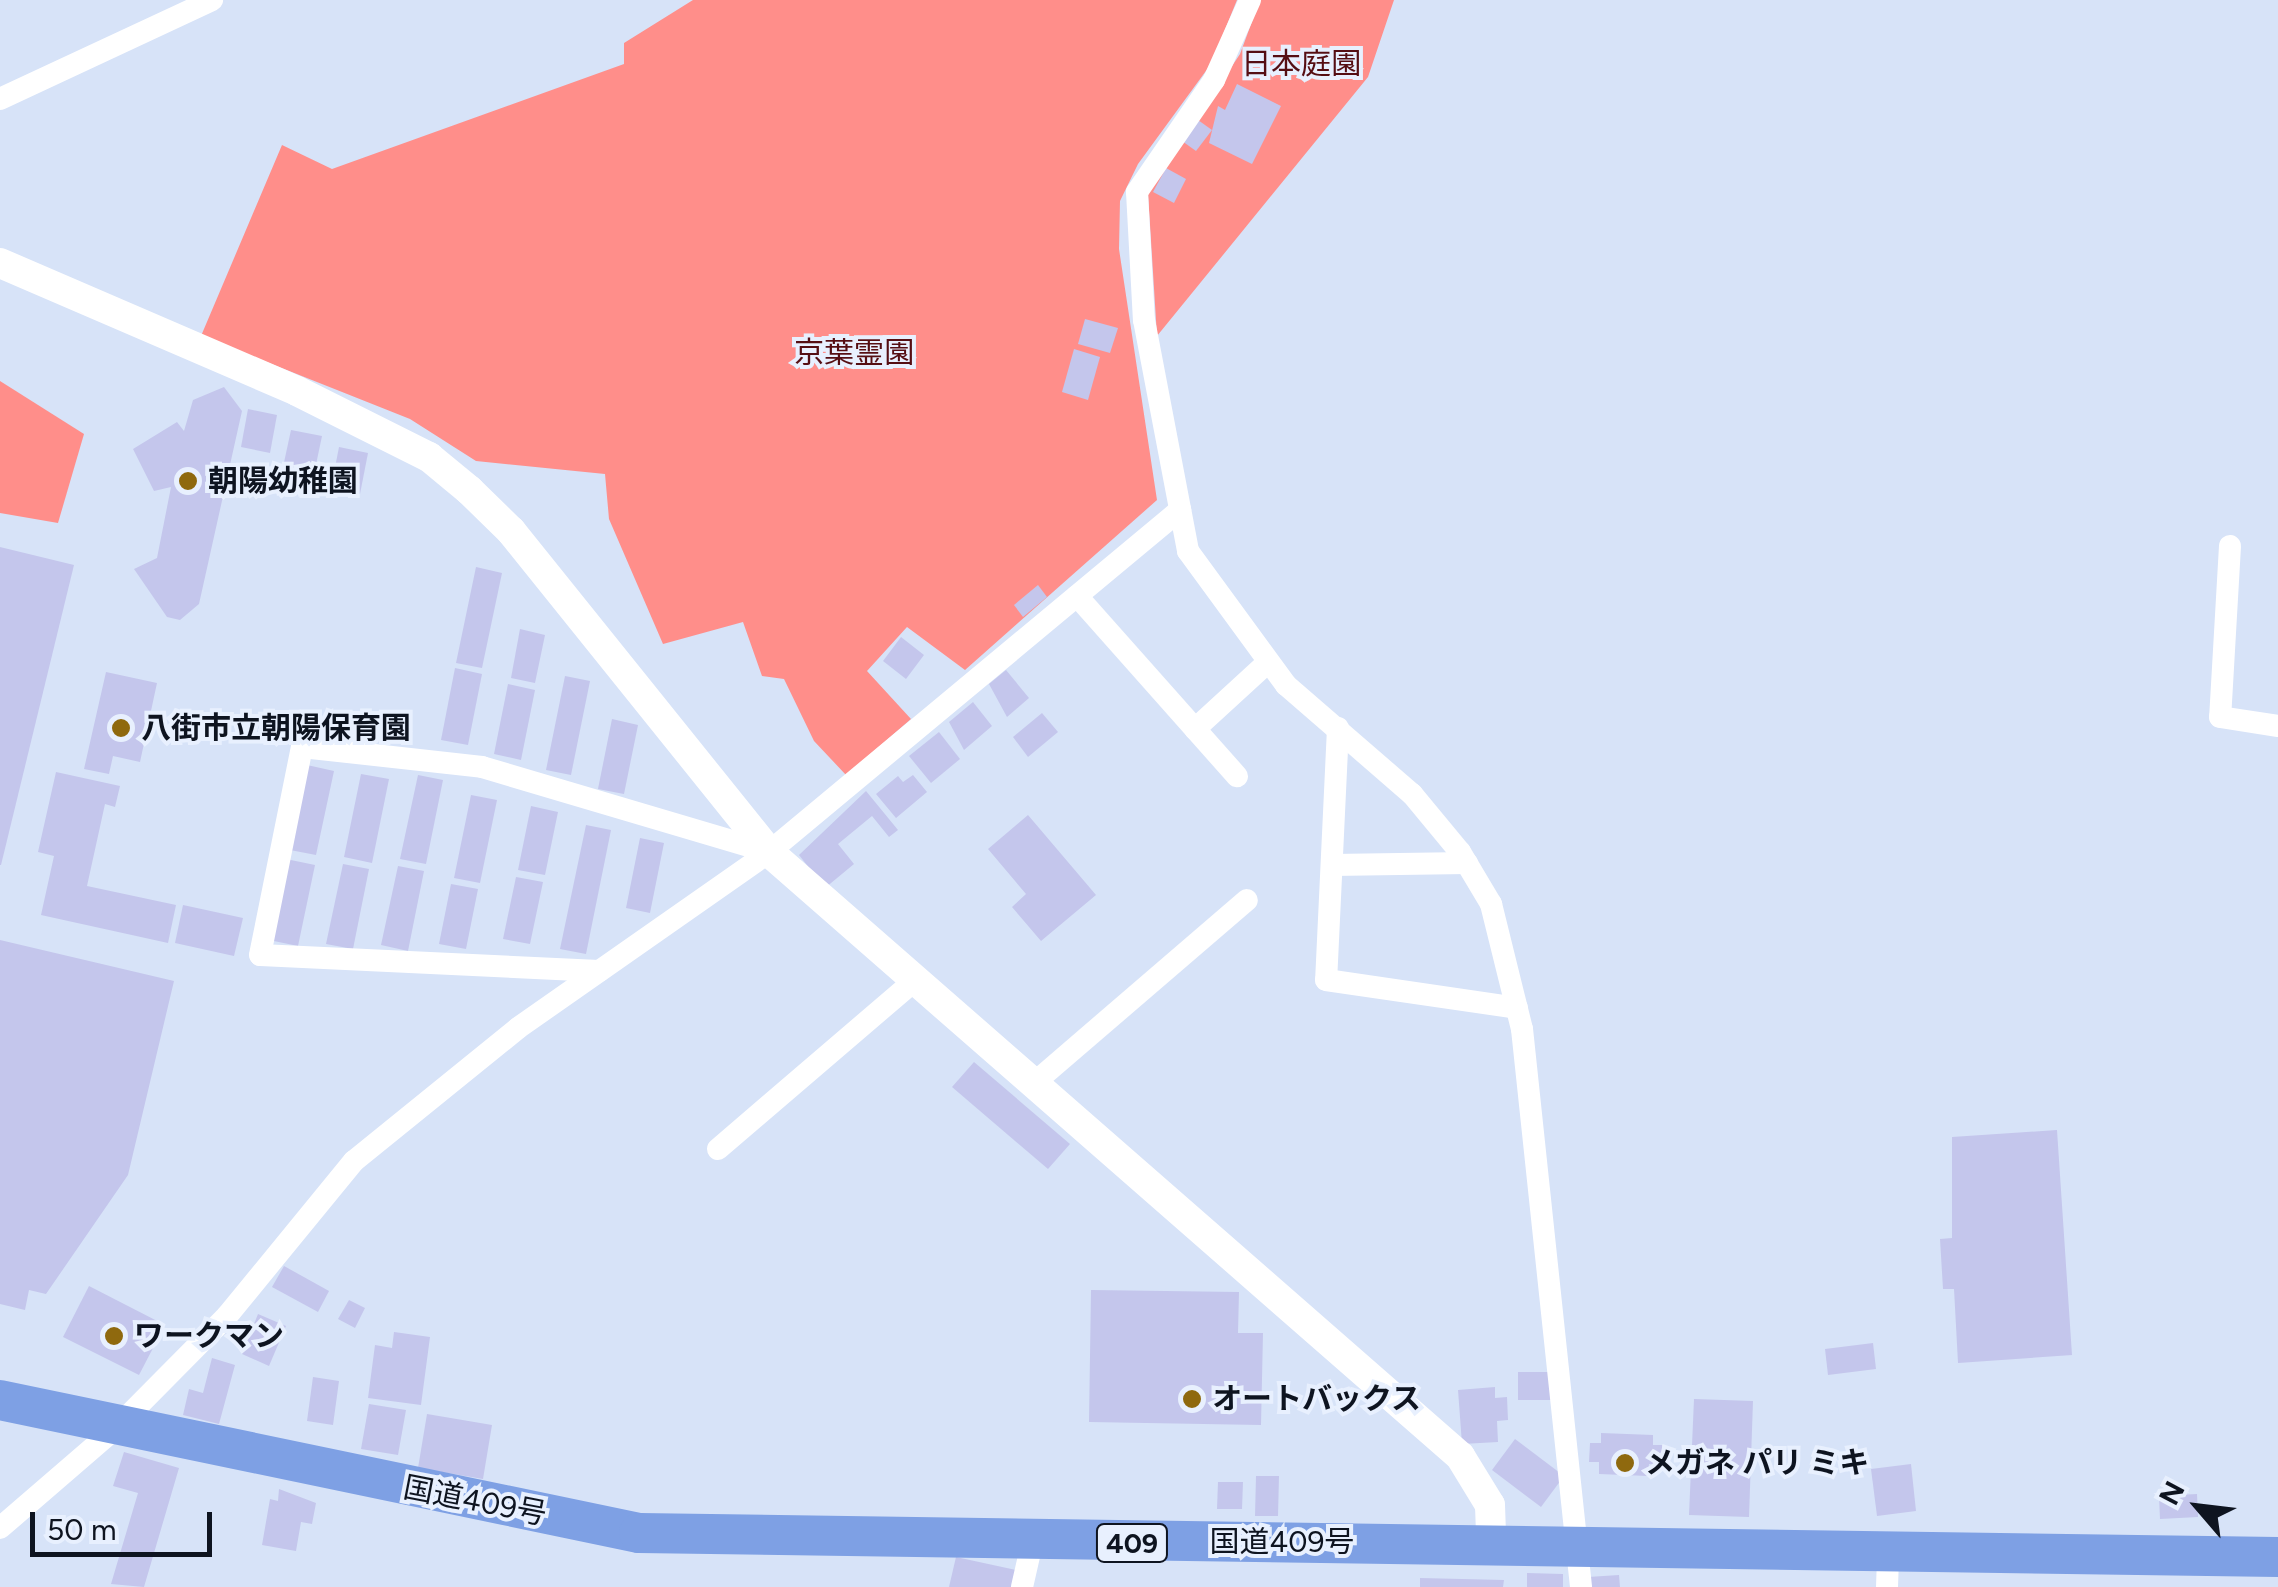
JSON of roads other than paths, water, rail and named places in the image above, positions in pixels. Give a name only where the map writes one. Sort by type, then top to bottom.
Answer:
[{"type":"highway","name":"国道409号","points":[[0,1400],[639,1533],[1032,1543],[1579,1542],[1888,1569],[2278,1557]]},
{"type":"street","points":[[0,100],[212,0]]},
{"type":"street","points":[[1250,0],[1214,80],[1137,192],[1144,320],[1188,551],[1267,662],[1412,794],[1467,863],[1491,904],[1517,1008],[1579,1542],[1580,1587]]},
{"type":"street","points":[[0,263],[297,391],[429,456],[511,531],[769,852],[1460,1456],[1490,1504],[1491,1541]]},
{"type":"street","points":[[0,1528],[116,1427],[227,1316],[354,1161],[600,971],[769,852],[1180,510]]},
{"type":"street","points":[[2230,546],[2220,717],[2278,726]]},
{"type":"street","points":[[1077,596],[1237,776]]},
{"type":"street","points":[[1196,729],[1267,662]]},
{"type":"street","points":[[1338,728],[1326,980],[1517,1008]]},
{"type":"street","points":[[600,971],[260,955],[302,747],[482,767],[769,852]]},
{"type":"street","points":[[1332,865],[1467,863]]},
{"type":"street","points":[[1033,1084],[1247,900]]},
{"type":"street","points":[[718,1149],[914,980]]},
{"type":"street","points":[[1022,1587],[1032,1543]]},
{"type":"place","name":"朝陽幼稚園","points":[[188,481]]},
{"type":"place","name":"八街市立朝陽保育園","points":[[121,728]]},
{"type":"place","name":"ワークマン","points":[[114,1336]]},
{"type":"place","name":"オートバックス","points":[[1192,1399]]},
{"type":"place","name":"メガネ パリ ミキ","points":[[1625,1463]]},
{"type":"park label","name":"日本庭園","points":[[1301,64]]},
{"type":"park label","name":"京葉霊園","points":[[854,353]]}]
